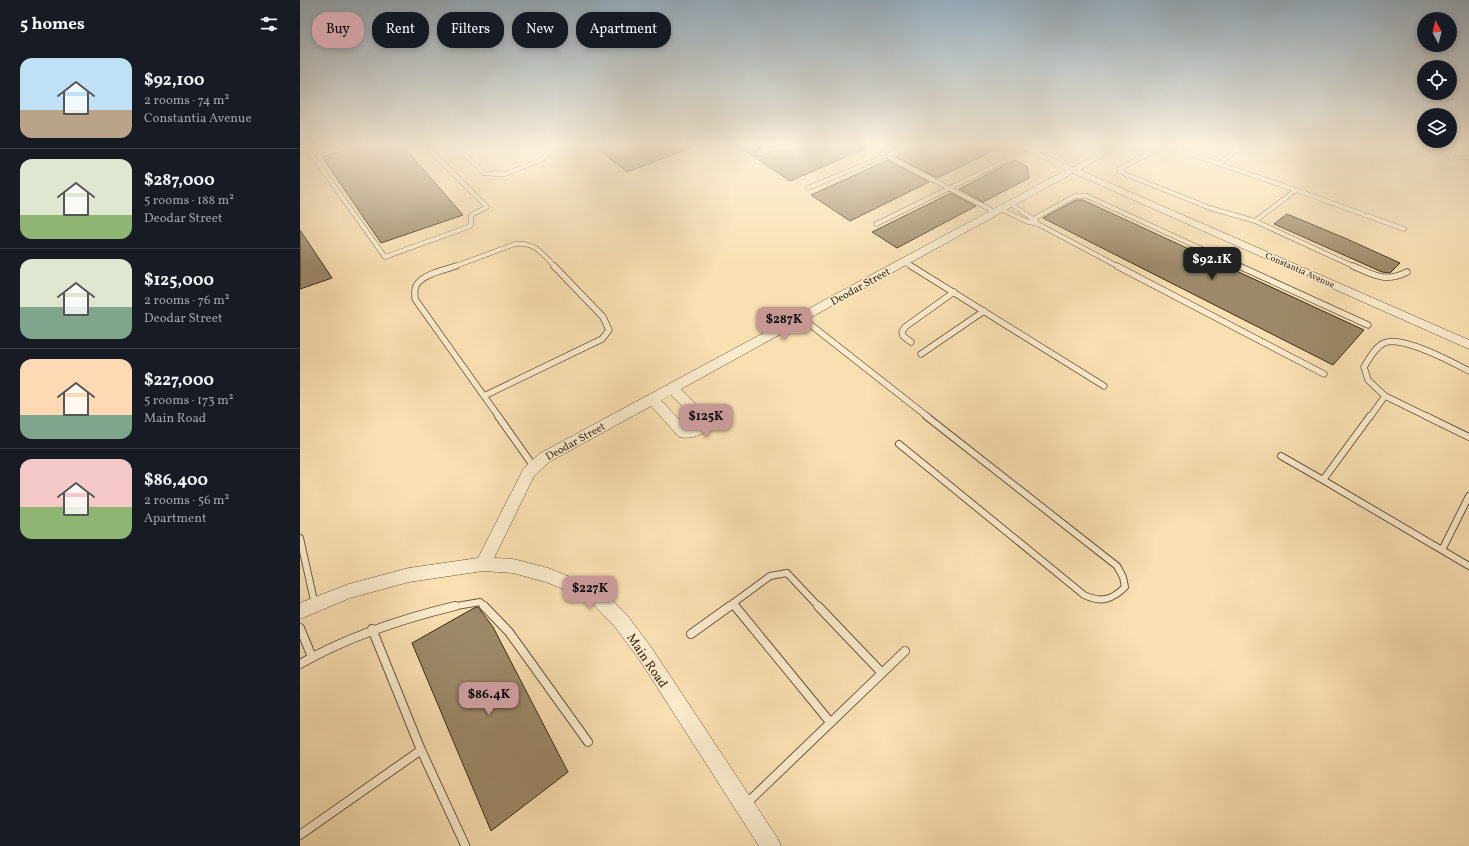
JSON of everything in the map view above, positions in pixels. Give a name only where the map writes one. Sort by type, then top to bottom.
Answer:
[{"type":"street","name":"Deodar Street","points":[[483,564],[529,472],[544,458],[1043,186]]},
{"type":"street","name":"Constantia Avenue","points":[[1110,186],[1469,345]]},
{"type":"street","points":[[652,399],[684,433],[692,433],[708,423],[672,388]]},
{"type":"street","name":"Main Road","points":[[307,608],[349,591],[409,575],[483,564],[513,566],[548,575],[579,588],[598,598],[621,621],[645,653],[771,846]]},
{"type":"lane","points":[[334,186],[382,256],[385,257],[471,225],[471,215],[487,207],[466,186]]},
{"type":"lane","points":[[808,188],[812,186]]},
{"type":"lane","points":[[945,186],[1036,221],[1324,374]]},
{"type":"lane","points":[[876,224],[955,186]]},
{"type":"lane","points":[[1156,186],[1210,208],[1255,221],[1378,277],[1388,279],[1397,277],[1407,272]]},
{"type":"lane","points":[[1286,186],[1404,229]]},
{"type":"lane","points":[[1255,221],[1296,190]]},
{"type":"lane","points":[[1002,209],[1028,222],[1036,221],[1075,196],[1087,196],[1368,324]]},
{"type":"lane","points":[[483,396],[602,339],[609,330],[603,318],[537,248],[529,244],[521,243],[506,247],[433,274],[421,280],[417,284],[415,289],[415,298],[483,396],[534,466]]},
{"type":"lane","points":[[905,262],[1104,386]]},
{"type":"lane","points":[[911,342],[903,336],[902,332],[905,327],[954,292]]},
{"type":"lane","points":[[921,354],[984,311]]},
{"type":"lane","points":[[802,318],[1117,566],[1123,577],[1125,587],[1118,595],[1108,600],[1094,600],[1084,595],[900,444]]},
{"type":"lane","points":[[1469,370],[1414,346],[1389,341],[1382,345],[1364,367],[1368,380],[1385,396],[1469,438]]},
{"type":"lane","points":[[1323,480],[1385,396]]},
{"type":"lane","points":[[1281,456],[1469,566]]},
{"type":"lane","points":[[1442,550],[1469,496]]},
{"type":"lane","points":[[300,538],[307,608]]},
{"type":"lane","points":[[692,634],[770,576],[786,573],[882,673]]},
{"type":"lane","points":[[300,664],[372,629],[413,616],[480,602],[509,632],[588,742]]},
{"type":"lane","points":[[733,603],[830,722]]},
{"type":"lane","points":[[300,628],[312,657]]},
{"type":"lane","points":[[372,629],[421,750],[465,846]]},
{"type":"lane","points":[[744,806],[905,651]]},
{"type":"lane","points":[[300,835],[421,750]]},
{"type":"building","points":[[342,186],[438,186],[463,215],[381,243]]},
{"type":"building","points":[[830,186],[920,186],[850,221],[811,195]]},
{"type":"building","points":[[964,186],[1013,186],[983,202],[959,189]]},
{"type":"building","points":[[951,193],[976,206],[897,248],[872,232]]},
{"type":"building","points":[[1076,200],[1083,200],[1364,330],[1333,365],[1043,218]]},
{"type":"building","points":[[1287,214],[1400,263],[1390,273],[1382,272],[1274,224]]},
{"type":"building","points":[[300,230],[332,278],[300,289]]},
{"type":"building","points":[[478,607],[493,627],[568,772],[491,831],[412,643]]}]
